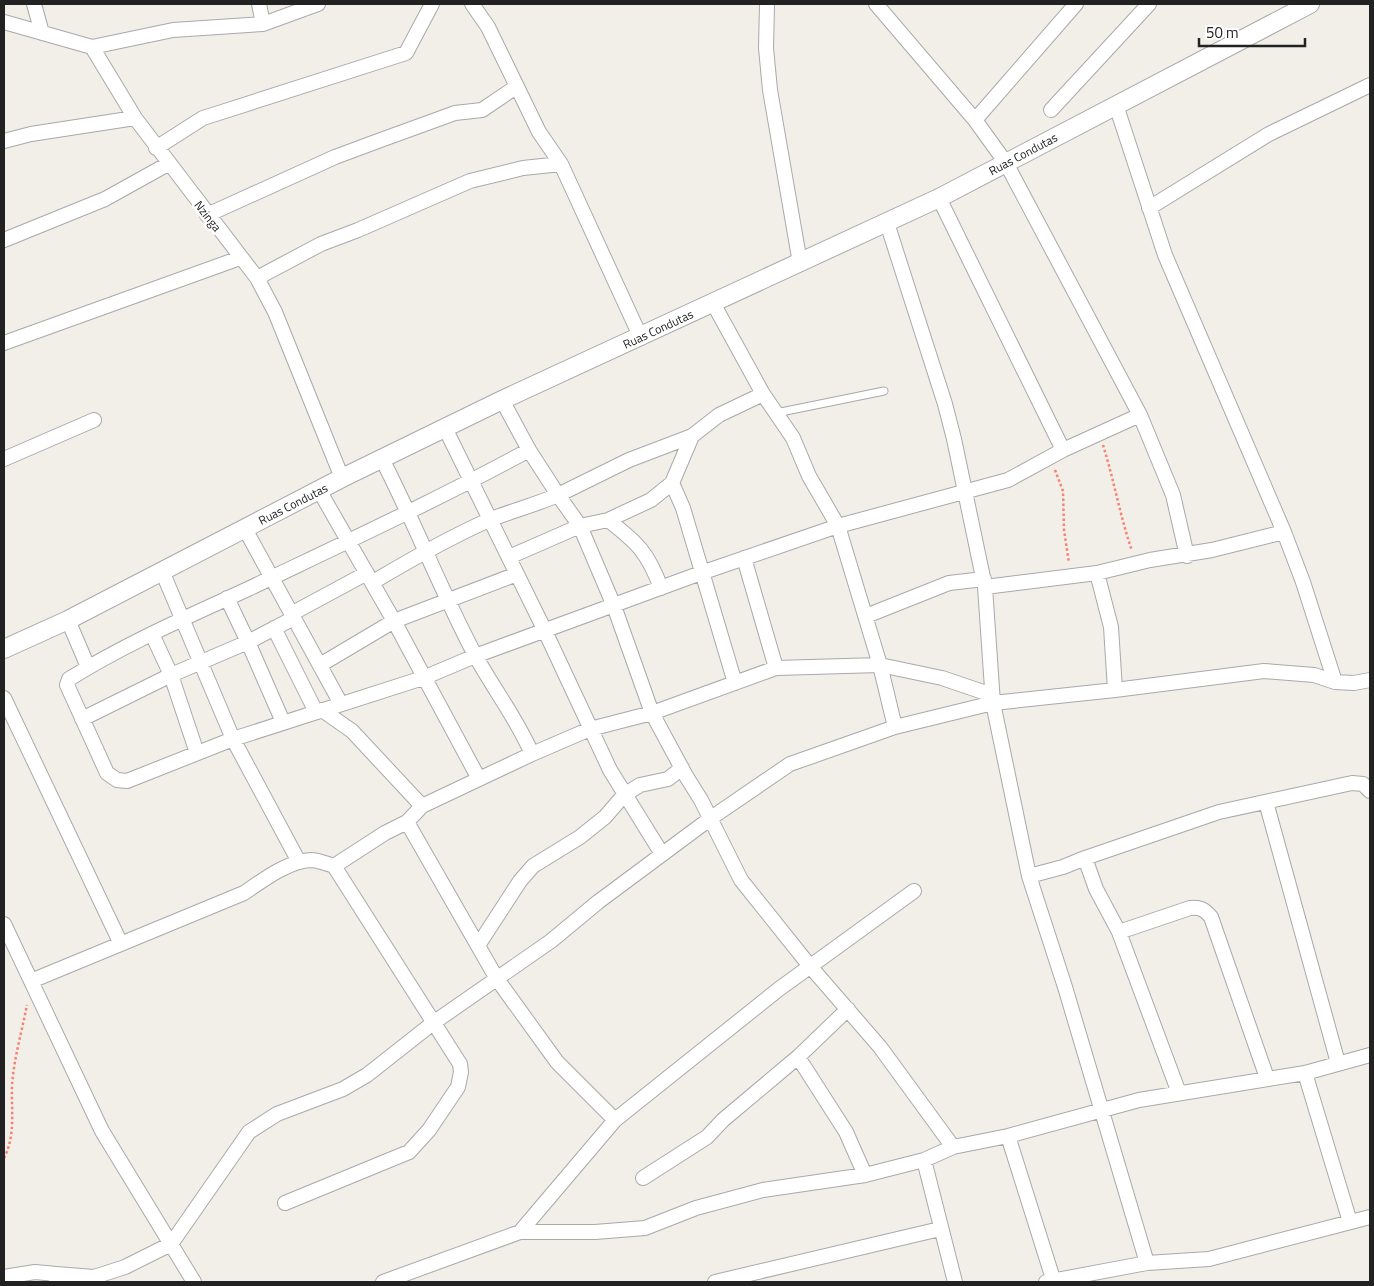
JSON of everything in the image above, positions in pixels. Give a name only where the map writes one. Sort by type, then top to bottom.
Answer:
[{"type":"street","points":[[34,4],[42,32]]},
{"type":"street","points":[[259,4],[263,24]]},
{"type":"street","points":[[4,22],[92,47],[173,30],[263,24],[318,4]]},
{"type":"street","points":[[156,148],[202,118],[406,53],[432,4]]},
{"type":"street","points":[[472,4],[488,26],[539,132],[561,164],[640,338]]},
{"type":"street","points":[[767,4],[766,48],[770,90],[800,263]]},
{"type":"street","points":[[876,4],[975,120],[1006,163],[1140,414],[1173,495],[1187,556]]},
{"type":"street","points":[[975,120],[1076,4]]},
{"type":"street","points":[[1051,110],[1150,4]]},
{"type":"street","name":"Ruas Condutas","points":[[4,649],[68,620],[342,478],[502,400],[640,338],[939,198],[1310,4]]},
{"type":"street","name":"Nzinga","points":[[92,47],[134,118],[257,278],[275,312],[342,478]]},
{"type":"street","points":[[1148,208],[1269,134],[1370,85]]},
{"type":"street","points":[[207,215],[369,144],[455,113],[482,110],[516,87]]},
{"type":"street","points":[[1116,105],[1164,255],[1284,532],[1335,682]]},
{"type":"street","points":[[4,141],[31,134],[134,118]]},
{"type":"street","points":[[4,240],[105,199],[168,164]]},
{"type":"street","points":[[257,278],[321,244],[358,230],[470,181],[523,168],[561,164]]},
{"type":"street","points":[[939,198],[1063,450]]},
{"type":"street","points":[[887,223],[945,404],[985,583],[993,699],[1029,876],[1065,987],[1147,1263]]},
{"type":"street","points":[[4,343],[240,258]]},
{"type":"street","points":[[713,303],[763,394],[793,438],[809,476],[838,526],[880,665],[895,727]]},
{"type":"street","points":[[82,719],[171,675],[248,642],[293,616],[490,520],[535,506],[629,460],[692,436],[719,415],[763,394]]},
{"type":"street","points":[[502,400],[529,450],[580,526],[614,606],[652,713],[711,818],[741,880],[809,966],[848,1008],[880,1047],[952,1147]]},
{"type":"street","points":[[529,450],[409,512],[88,666],[66,683],[106,773],[117,780],[127,781],[233,739],[423,678],[475,656],[744,558],[838,526],[1008,480],[1063,450],[1140,414]]},
{"type":"street","points":[[4,459],[94,420]]},
{"type":"street","points":[[445,428],[545,631],[590,729],[624,795],[662,854]]},
{"type":"street","points":[[509,557],[580,526],[608,520],[651,500],[672,483],[692,436]]},
{"type":"street","points":[[382,459],[409,512],[447,600],[475,656],[532,754]]},
{"type":"street","points":[[672,483],[683,508],[735,683]]},
{"type":"street","points":[[319,490],[394,621],[479,779]]},
{"type":"street","points":[[608,520],[628,535],[650,560],[661,588]]},
{"type":"street","points":[[245,528],[341,704]]},
{"type":"street","points":[[866,616],[949,583],[985,583],[1071,577],[1097,573],[1136,563],[1187,556],[1284,532]]},
{"type":"street","points":[[744,558],[776,668]]},
{"type":"street","points":[[162,572],[233,739],[299,862]]},
{"type":"street","points":[[1097,573],[1111,627],[1115,690]]},
{"type":"street","points":[[320,665],[394,621],[517,574]]},
{"type":"street","points":[[227,598],[283,722]]},
{"type":"street","points":[[68,620],[88,666]]},
{"type":"street","points":[[274,628],[319,711],[352,732],[422,806]]},
{"type":"street","points":[[152,634],[171,675],[197,753]]},
{"type":"street","points":[[334,866],[385,832],[407,822],[422,806],[532,754],[590,729],[652,713],[776,668],[880,665],[942,678],[993,699]]},
{"type":"street","points":[[4,1277],[35,1272],[56,1278],[94,1276],[125,1267],[171,1244],[249,1132],[278,1114],[343,1089],[367,1076],[433,1023],[551,941],[598,902],[662,854],[790,764],[895,727],[993,699],[1115,690],[1264,671],[1314,675],[1335,682],[1354,683],[1370,680]]},
{"type":"street","points":[[4,698],[121,944]]},
{"type":"street","points":[[479,944],[527,871],[580,837],[605,817],[624,795],[640,785],[668,779],[682,768]]},
{"type":"street","points":[[1029,876],[1063,867],[1219,812],[1352,783],[1363,784],[1370,790]]},
{"type":"street","points":[[1266,802],[1338,1063]]},
{"type":"street","points":[[407,822],[479,944],[497,979],[557,1062],[615,1120]]},
{"type":"street","points":[[1085,858],[1096,889],[1119,932],[1179,1093]]},
{"type":"street","points":[[31,981],[244,892],[261,881],[299,862],[312,860],[334,866],[460,1064],[461,1072],[458,1087],[419,1143],[398,1158],[285,1203]]},
{"type":"street","points":[[520,1232],[615,1120],[809,966],[914,891]]},
{"type":"street","points":[[1119,932],[1190,908],[1198,907],[1205,910],[1211,917],[1267,1078]]},
{"type":"street","points":[[4,924],[102,1131],[194,1282]]},
{"type":"street","points":[[643,1178],[707,1137],[723,1120],[798,1057],[848,1008]]},
{"type":"street","points":[[383,1282],[520,1232],[595,1232],[644,1228],[696,1208],[763,1190],[865,1175],[924,1160],[952,1147],[1008,1136],[1139,1100],[1304,1073],[1370,1055]]},
{"type":"street","points":[[798,1057],[846,1132],[865,1175]]},
{"type":"street","points":[[1304,1073],[1350,1222]]},
{"type":"street","points":[[1008,1136],[1051,1282],[1147,1263],[1209,1258],[1370,1217]]},
{"type":"street","points":[[924,1160],[955,1282]]},
{"type":"street","points":[[715,1282],[940,1229]]},
{"type":"lane","points":[[776,413],[884,391]]},
{"type":"path","points":[[1099,434],[1116,484],[1124,526],[1136,563]]},
{"type":"path","points":[[1050,458],[1063,491],[1064,530],[1071,577]]},
{"type":"path","points":[[4,1158],[9,1148],[13,1117],[12,1084],[31,981]]}]
